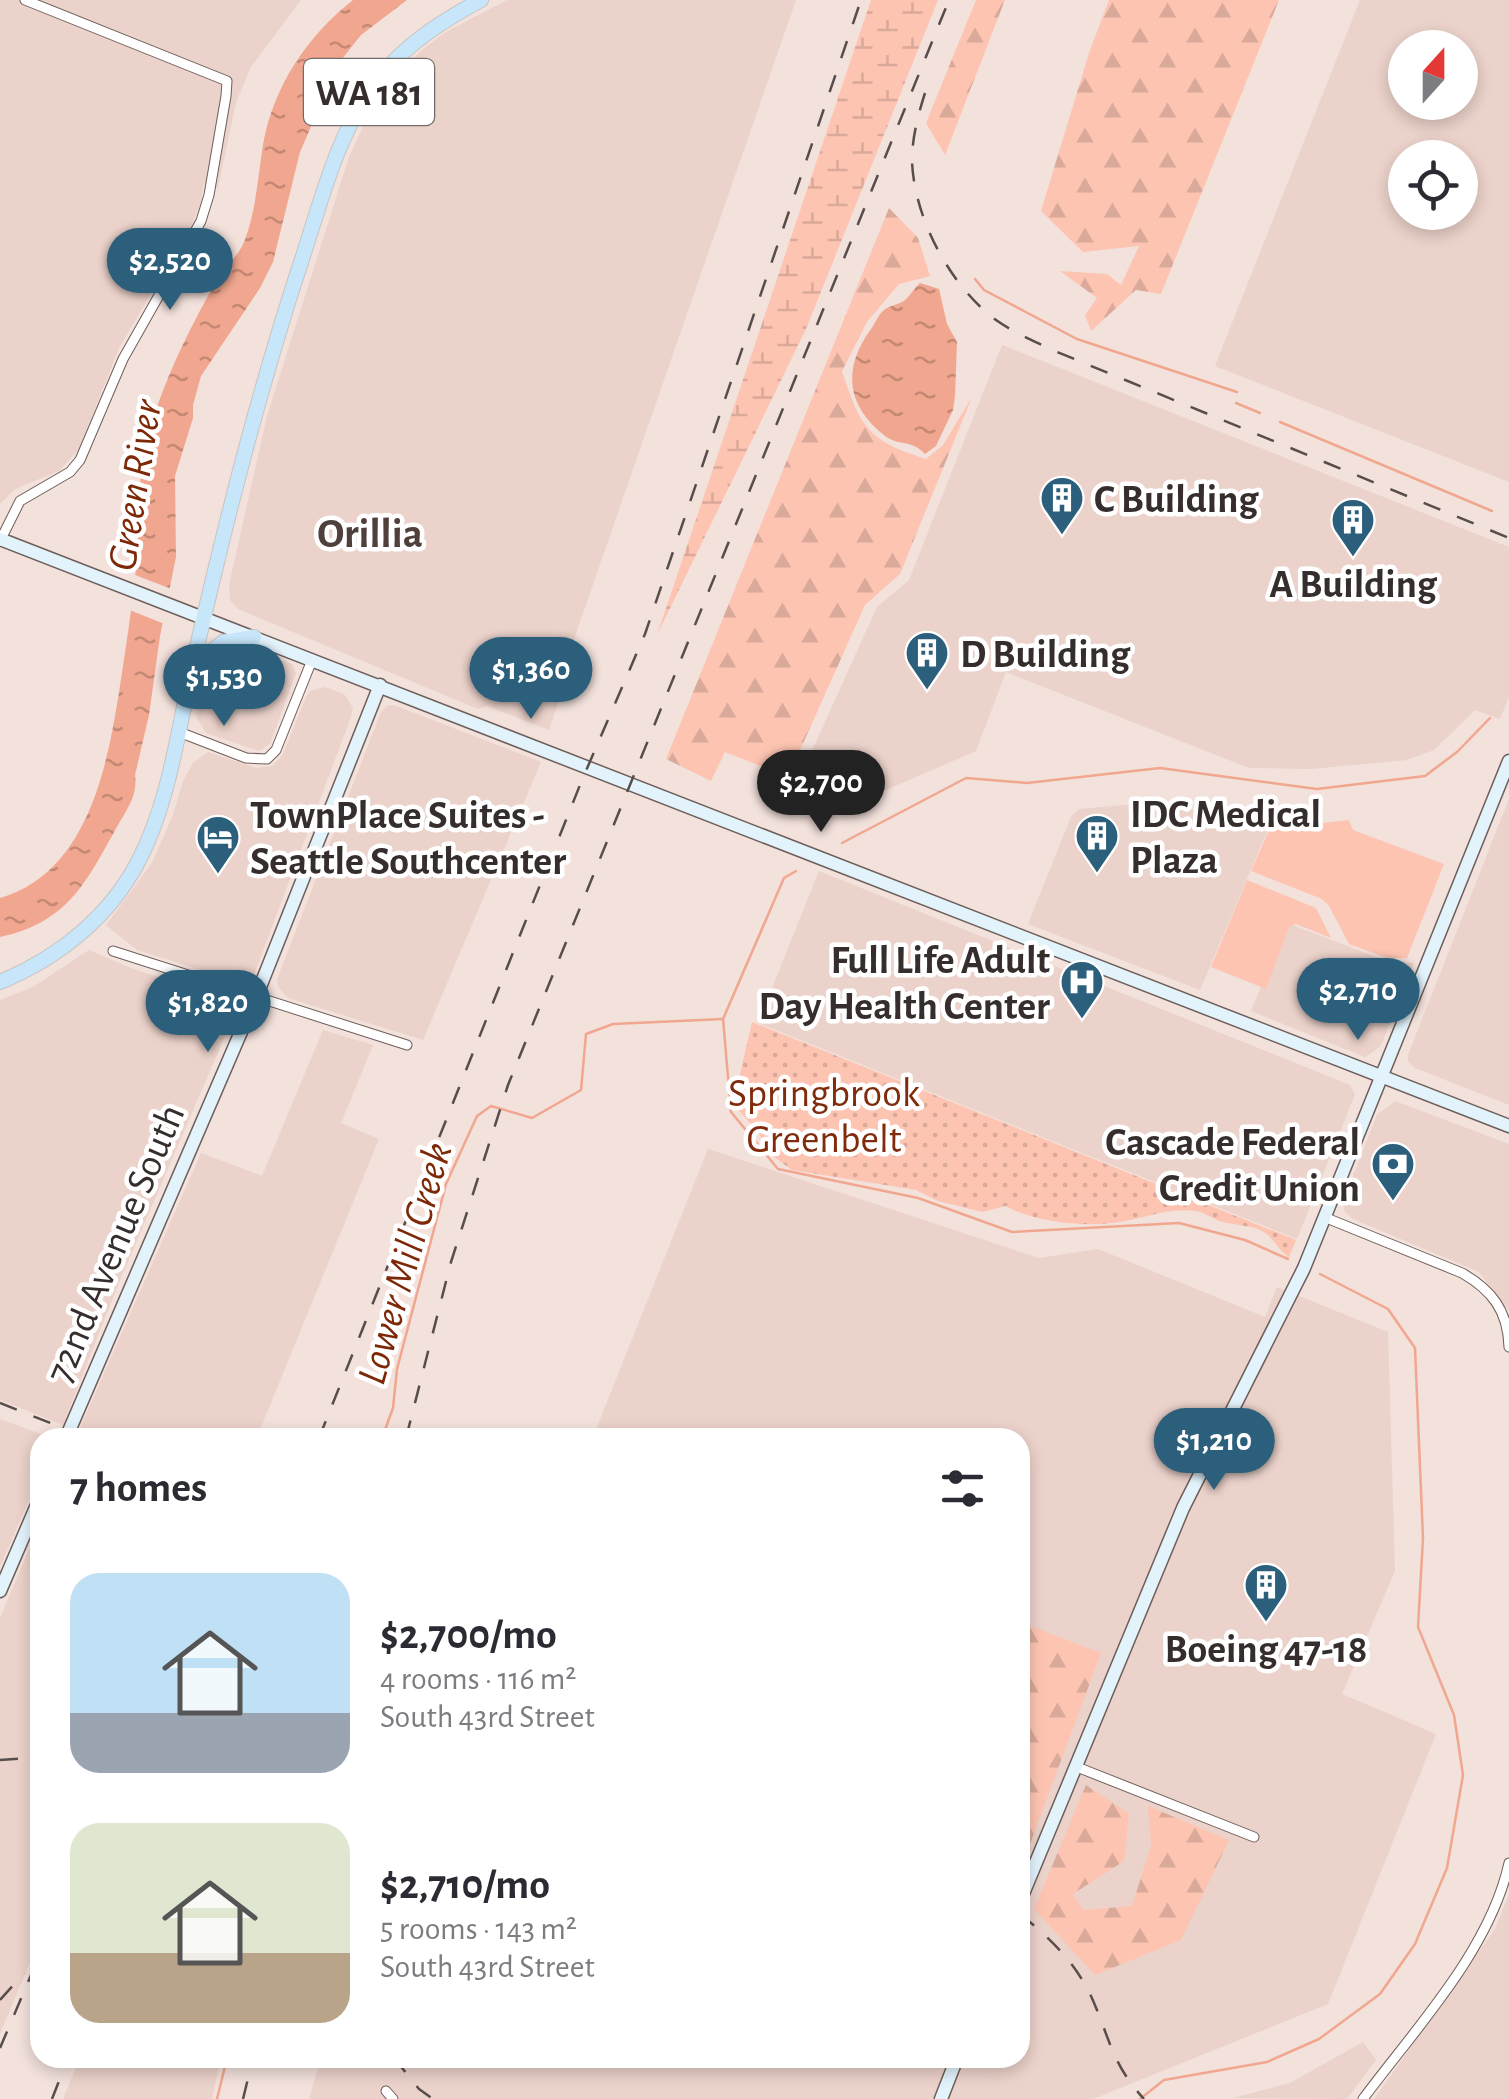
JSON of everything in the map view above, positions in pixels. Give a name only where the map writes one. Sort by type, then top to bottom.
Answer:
[{"type":"main road","name":"WA 181","points":[[0,982],[41,963],[74,941],[127,880],[150,832],[180,732],[234,484],[273,349],[351,121],[393,61],[444,21],[482,0]]},
{"type":"main road","points":[[192,666],[223,642],[254,637]]},
{"type":"street","points":[[25,0],[227,81],[210,195],[200,220],[123,358],[80,460],[70,472],[20,500],[0,540],[1509,1126]]},
{"type":"street","points":[[180,732],[246,758],[267,759],[276,750],[312,660]]},
{"type":"street","name":"72nd Avenue South","points":[[70,1428],[256,997],[380,685]]},
{"type":"street","points":[[1030,1877],[1182,1508],[1284,1310],[1324,1217],[1509,761]]},
{"type":"street","points":[[113,951],[407,1045]]},
{"type":"street","points":[[1324,1217],[1452,1268],[1482,1285],[1502,1311],[1509,1346]]},
{"type":"street","points":[[0,1591],[30,1521]]},
{"type":"street","points":[[1077,1766],[1254,1837]]},
{"type":"street","points":[[1364,2099],[1471,1952],[1489,1920],[1509,1864]]},
{"type":"street","points":[[940,2099],[949,2068]]},
{"type":"shaded area","points":[[0,0],[301,0],[251,67],[236,102],[218,188],[204,183],[192,224],[119,348],[79,449],[59,471],[15,489],[0,504]]},
{"type":"shaded area","points":[[507,0],[796,0],[556,691],[561,694],[549,730],[487,706],[478,709],[238,609],[230,600],[229,585],[267,416],[349,157],[372,107],[421,51],[444,33]]},
{"type":"shaded area","points":[[1360,0],[1509,0],[1509,482],[1215,366]]},
{"type":"shaded area","points":[[1002,345],[1509,547],[1509,697],[1500,719],[1475,710],[1434,750],[1407,760],[1311,769],[1249,768],[1006,672],[976,751],[879,793],[806,764],[877,607],[909,580]]},
{"type":"shaded area","points":[[243,645],[292,664],[296,673],[270,744],[259,751],[206,733],[196,716],[212,657],[223,647]]},
{"type":"shaded area","name":"TownPlace Suites - Seattle Southcenter","points":[[325,687],[344,694],[353,708],[351,717],[252,980],[243,983],[137,950],[106,925],[152,863],[193,763],[208,752],[256,768],[273,766],[283,754],[306,697],[310,691]]},
{"type":"shaded area","points":[[388,705],[541,762],[423,1040],[288,998],[278,987],[277,979],[381,712]]},
{"type":"shaded area","points":[[1509,799],[1509,1105],[1415,1068],[1408,1055]]},
{"type":"shaded area","points":[[1148,803],[1271,822],[1200,990],[1028,924],[1071,817],[1079,809]]},
{"type":"shaded area","points":[[819,871],[1350,1085],[1355,1094],[1297,1239],[758,1023]]},
{"type":"shaded area","points":[[1287,923],[1387,961],[1414,963],[1381,1045],[1365,1057],[1251,1011]]},
{"type":"shaded area","points":[[89,950],[133,969],[233,1000],[238,1006],[120,1280],[63,1425],[0,1400],[0,1000],[33,987]]},
{"type":"shaded area","points":[[323,1030],[373,1045],[341,1123],[379,1139],[261,1428],[80,1428],[201,1153],[262,1176]]},
{"type":"shaded area","points":[[1395,1101],[1509,1144],[1509,1311],[1479,1272],[1353,1219],[1344,1211],[1344,1199],[1377,1115]]},
{"type":"shaded area","points":[[708,1149],[1039,1258],[1098,1249],[1265,1317],[1277,1287],[1388,1332],[1395,1571],[1342,1694],[1436,1734],[1328,2004],[1093,2099],[309,2099],[318,2068],[1030,2068],[1030,1428],[597,1428]]},
{"type":"shaded area","points":[[0,1419],[30,1430],[30,1497],[0,1567]]},
{"type":"shaded area","points":[[30,1547],[30,1962],[0,2034],[0,1618]]},
{"type":"shaded area","points":[[1509,1894],[1509,2099],[1374,2099],[1495,1929]]},
{"type":"shaded area","points":[[1363,2042],[1376,2060],[1347,2099],[1233,2098],[1290,2083]]},
{"type":"shaded area","points":[[76,2068],[219,2068],[212,2099],[63,2099]]},
{"type":"green space","points":[[871,0],[938,0],[806,329],[657,635]]},
{"type":"green space","points":[[976,0],[1005,0],[945,155],[926,123]]},
{"type":"green space","points":[[1109,0],[1279,0],[1161,294],[1136,290],[1091,331],[1085,315],[1097,298],[1060,271],[1107,274],[1121,285],[1139,246],[1083,252],[1041,211]]},
{"type":"green space","points":[[889,208],[918,238],[930,276],[899,284],[867,322],[842,371],[855,406],[879,438],[926,459],[943,445],[972,397],[900,574],[865,605],[788,777],[725,752],[711,781],[666,759]]},
{"type":"green space","points":[[1349,820],[1353,830],[1444,864],[1407,958],[1387,958],[1349,944],[1322,899],[1251,871],[1273,821],[1304,825]]},
{"type":"green space","points":[[1247,880],[1316,908],[1331,938],[1296,924],[1289,927],[1266,989],[1211,967]]},
{"type":"green space","name":"Springbrook Greenbelt","points":[[752,1022],[1296,1240],[1289,1257],[1263,1232],[1195,1211],[1173,1211],[1111,1223],[1071,1223],[1029,1216],[1006,1206],[982,1212],[938,1201],[916,1190],[792,1170],[774,1157],[733,1104]]},
{"type":"green space","points":[[1030,1626],[1101,1653],[1030,1844]]},
{"type":"green space","points":[[1086,1785],[1129,1814],[1124,1861],[1073,1894],[1083,1910],[1132,1906],[1151,1846],[1148,1806],[1229,1840],[1181,1940],[1095,1975],[1034,1909]]},
{"type":"water","points":[[353,0],[407,0],[361,35],[338,64],[300,152],[273,262],[201,376],[175,476],[176,557],[133,795],[96,864],[73,897],[43,921],[0,937],[0,898],[31,884],[56,864],[75,838],[101,776],[131,611],[142,464],[164,388],[214,285],[244,242],[268,124],[284,83],[307,46]]},
{"type":"water","points":[[920,283],[939,289],[947,324],[957,342],[953,410],[936,446],[925,454],[914,446],[890,439],[872,424],[862,412],[852,385],[856,357],[879,316],[886,308],[905,300]]},
{"type":"pier","points":[[130,573],[174,590],[167,625],[127,609]]},
{"type":"waterway","points":[[975,279],[984,290],[1077,339],[1237,392]]},
{"type":"waterway","points":[[1236,403],[1260,413]]},
{"type":"waterway","points":[[1280,422],[1492,511]]},
{"type":"waterway","points":[[842,843],[966,778],[1027,783],[1160,768],[1317,789],[1425,776],[1457,752],[1490,718]]},
{"type":"waterway","points":[[796,871],[784,878],[723,1019],[731,1112],[778,1169],[918,1198],[1012,1232],[1179,1223],[1245,1240],[1288,1259]]},
{"type":"waterway","name":"Lower Mill Creek","points":[[386,1428],[393,1408],[397,1369],[446,1184],[477,1116],[491,1106],[532,1118],[581,1090],[586,1034],[613,1024],[723,1019]]},
{"type":"waterway","points":[[1140,2099],[1164,2080],[1267,2062],[1319,2039],[1380,1994],[1415,1944],[1447,1868],[1463,1775],[1454,1715],[1418,1627],[1423,1538],[1415,1348],[1388,1309],[1320,1274]]},
{"type":"waterway","name":"Lower Mill Creek","points":[[217,2099],[225,2068]]},
{"type":"railway","points":[[323,1428],[582,780],[645,634],[861,0]]},
{"type":"railway","points":[[409,1428],[451,1262],[508,1085],[949,0]]},
{"type":"railway","points":[[925,93],[912,152],[920,205],[950,270],[979,306],[996,320],[1050,349],[1509,538]]},
{"type":"railway","points":[[0,1403],[63,1428]]},
{"type":"railway","points":[[0,1760],[30,1758]]},
{"type":"railway","points":[[1030,1923],[1077,1972],[1118,2062],[1144,2099]]},
{"type":"railway","points":[[0,2000],[24,1973]]},
{"type":"railway","points":[[0,2048],[30,1978]]},
{"type":"railway","points":[[52,2099],[64,2068]]},
{"type":"railway","points":[[243,2099],[251,2068]]},
{"type":"railway","points":[[402,2068],[433,2099]]},
{"type":"place","name":"C Building","points":[[1062,536]]},
{"type":"place","name":"A Building","points":[[1353,558]]},
{"type":"place","name":"D Building","points":[[927,691]]},
{"type":"place","name":"IDC Medical Plaza","points":[[1097,874]]},
{"type":"place","name":"TownPlace Suites - Seattle Southcenter","points":[[218,875]]},
{"type":"place","name":"Full Life Adult Day Health Center","points":[[1082,1020]]},
{"type":"place","name":"Cascade Federal Credit Union","points":[[1393,1202]]},
{"type":"place","name":"Boeing 47-18","points":[[1266,1623]]},
{"type":"district","name":"Orillia","points":[[370,532]]},
{"type":"water label","name":"Green River","points":[[133,485]]}]
